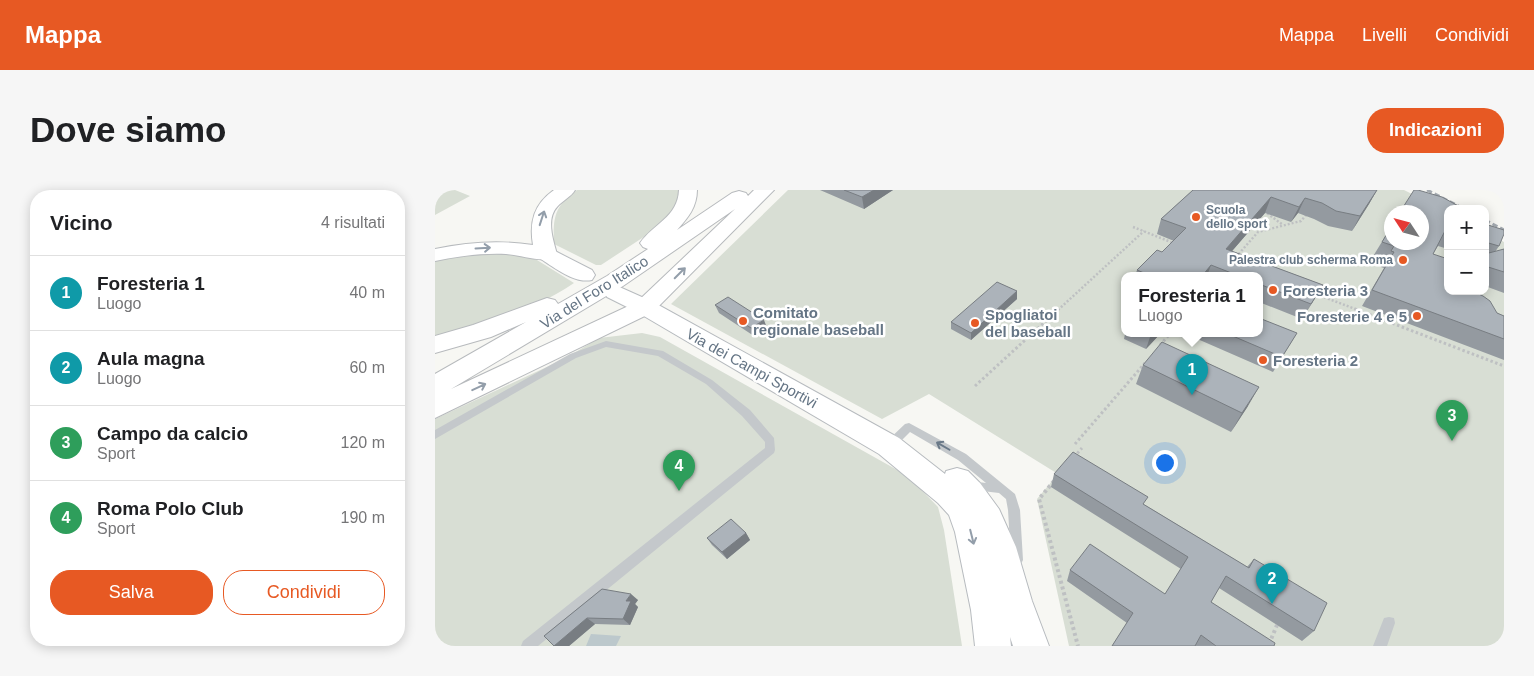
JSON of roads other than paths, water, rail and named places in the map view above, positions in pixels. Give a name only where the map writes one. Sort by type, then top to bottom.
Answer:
[{"type":"main road","points":[[546,254],[540,231],[542,216],[553,198],[566,190]]},
{"type":"main road","points":[[642,251],[680,214],[688,199],[688,190]]},
{"type":"main road","name":"Via del Foro Italico","points":[[435,370],[581,282],[642,251],[730,190]]},
{"type":"main road","name":"Via del Foro Italico","points":[[435,386],[615,281],[691,232],[749,190]]},
{"type":"main road","points":[[435,408],[645,307],[765,190]]},
{"type":"main road","points":[[435,255],[459,250],[527,249],[546,254],[581,282],[529,313],[482,332],[435,345]]},
{"type":"main road","name":"Via dei Campi Sportivi","points":[[615,292],[645,307],[889,446],[965,482],[990,522],[1031,646]]},
{"type":"main road","name":"Via dei Campi Sportivi","points":[[965,482],[961,508],[968,523],[977,554],[993,646]]},
{"type":"lane","points":[[435,435],[573,356],[606,344],[660,353],[709,382],[746,413],[770,441],[770,450],[528,646]]},
{"type":"lane","points":[[889,446],[909,427],[962,457],[965,482],[1001,489],[1011,497],[1014,510],[1019,613]]},
{"type":"lane","points":[[1380,646],[1389,623]]},
{"type":"railway","points":[[1427,190],[1456,205]]},
{"type":"railway","points":[[1489,222],[1504,230]]},
{"type":"place","name":"Scuola dello sport","points":[[1196,217]]},
{"type":"place","name":"Palestra club scherma Roma","points":[[1403,260]]},
{"type":"place","name":"Foresteria 3","points":[[1273,290]]},
{"type":"place","name":"Foresterie 4 e 5","points":[[1417,316]]},
{"type":"place","name":"Comitato regionale baseball","points":[[743,321]]},
{"type":"place","name":"Spogliatoi del baseball","points":[[975,323]]},
{"type":"place","name":"Foresteria 2","points":[[1263,360]]},
{"type":"place","name":"Foresteria 1","points":[[1192,395]]},
{"type":"place","name":"Campo da calcio","points":[[1452,441]]},
{"type":"place","name":"Roma Polo Club","points":[[679,491]]},
{"type":"place","name":"Aula magna","points":[[1272,604]]}]
